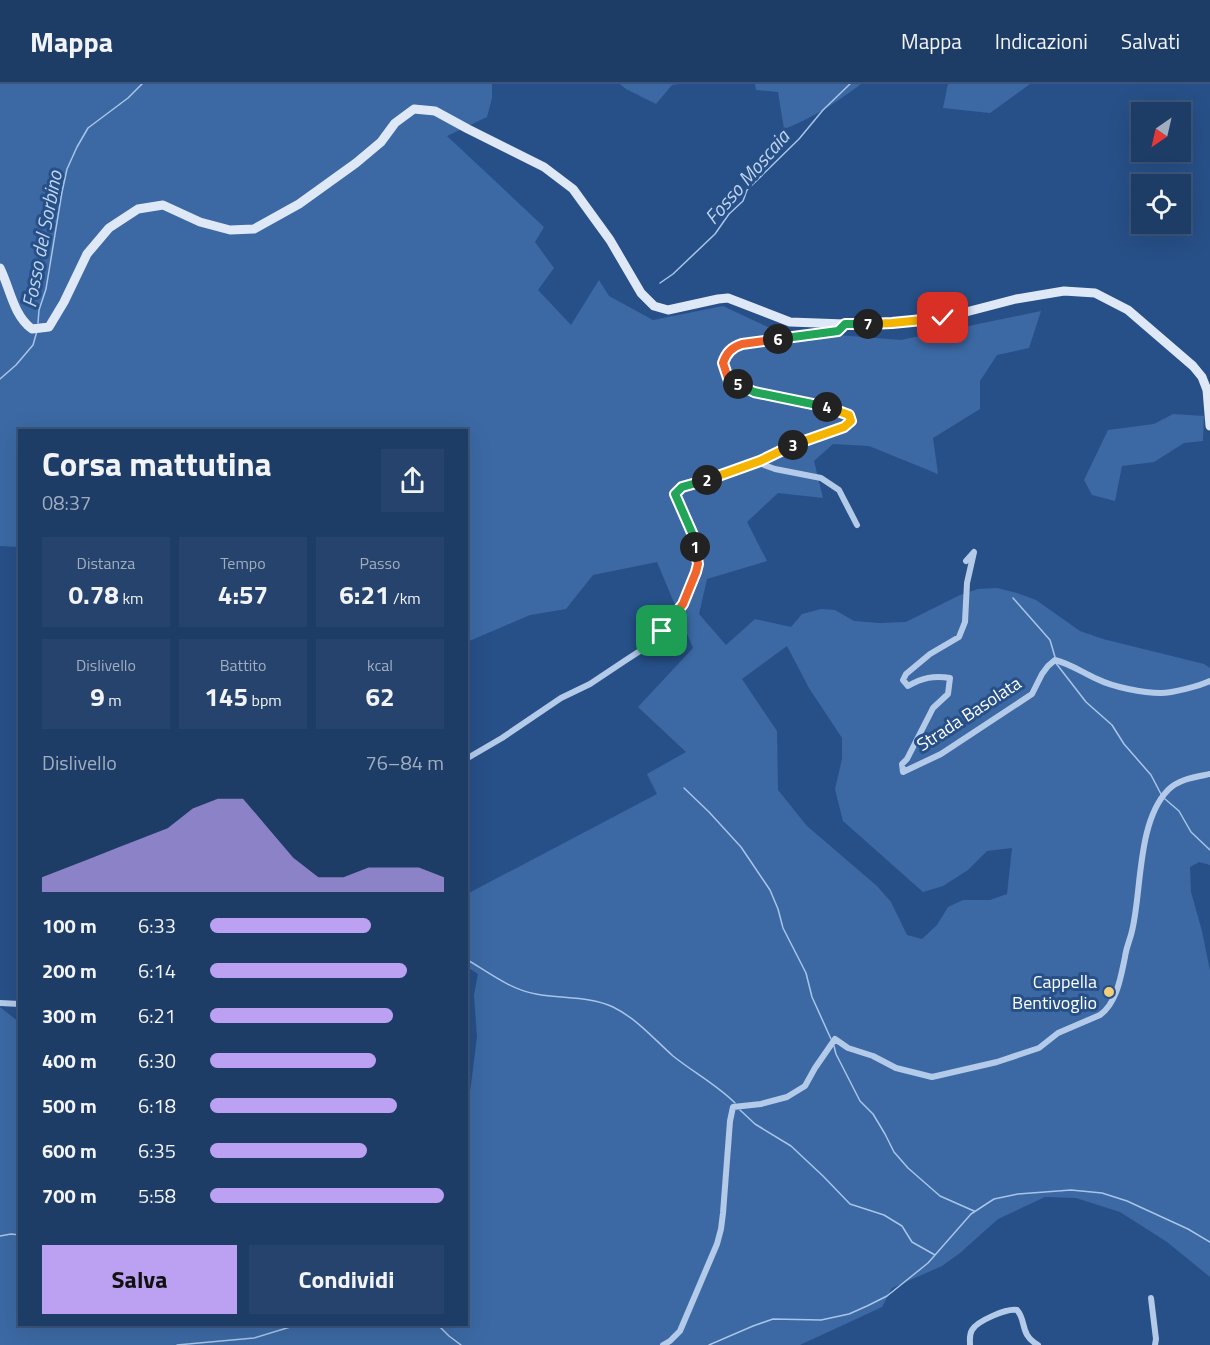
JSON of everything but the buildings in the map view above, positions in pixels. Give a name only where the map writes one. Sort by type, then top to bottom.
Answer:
[{"type":"main road","points":[[0,268],[19,316],[25,324],[32,329],[49,327],[87,254],[109,228],[138,209],[163,205],[200,222],[230,230],[254,229],[299,204],[356,163],[381,142],[395,123],[414,109],[435,111],[544,166],[573,189],[610,240],[641,293],[654,306],[668,310],[728,298],[790,322],[892,323],[943,318],[1016,298],[1064,291],[1095,293],[1128,310],[1193,366],[1202,377],[1207,390],[1210,426]]},
{"type":"street","points":[[468,758],[561,698],[590,684],[643,649],[662,631],[683,604],[698,564],[693,535],[675,494],[682,487],[760,461],[800,442],[844,427],[851,421],[849,415],[822,405],[754,392],[731,382],[723,363],[726,355],[733,348],[742,344],[838,331],[845,324]]},
{"type":"street","points":[[760,461],[775,469],[821,478],[839,490],[856,525]]},
{"type":"street","name":"Strada Basolata","points":[[966,561],[974,552],[968,583],[965,622],[959,637],[930,654],[906,674],[903,680],[909,686],[928,677],[950,678],[948,694],[933,708],[907,759],[902,764],[903,772],[941,754],[1032,694],[1042,674],[1055,660],[1069,664],[1098,680],[1126,689],[1161,693],[1210,681]]},
{"type":"street","points":[[663,1345],[680,1331],[717,1244],[723,1213],[733,1107],[761,1104],[787,1097],[805,1086],[814,1068],[835,1039],[848,1048],[873,1056],[896,1068],[932,1077],[997,1062],[1039,1048],[1058,1033],[1100,1015],[1106,1010],[1121,978],[1126,948],[1132,931],[1148,825],[1159,802],[1168,790],[1178,782],[1210,774]]},
{"type":"street","points":[[0,1003],[18,1004]]},
{"type":"street","points":[[1151,1298],[1155,1345]]},
{"type":"street","points":[[970,1345],[970,1334],[973,1327],[1011,1309],[1017,1310],[1022,1315],[1026,1334],[1034,1344],[1038,1345]]},
{"type":"shaded area","points":[[0,84],[492,84],[492,98],[487,117],[447,136],[544,227],[535,242],[554,268],[538,290],[571,325],[599,280],[609,296],[653,320],[723,306],[774,330],[901,340],[1041,311],[1029,348],[997,355],[980,381],[980,409],[933,438],[938,474],[869,446],[833,444],[814,461],[823,498],[778,493],[747,522],[767,561],[707,579],[699,614],[726,645],[755,619],[791,627],[802,614],[821,609],[835,610],[854,621],[906,622],[960,595],[978,589],[997,588],[1036,600],[1080,631],[1103,639],[1204,664],[1210,668],[1210,865],[1199,862],[1190,867],[1191,892],[1210,971],[1210,1277],[1167,1242],[1120,1212],[1076,1198],[1045,1197],[998,1219],[942,1266],[892,1288],[882,1307],[800,1345],[0,1345],[0,1007],[18,1021],[18,1326],[468,1326],[468,1107],[477,1037],[474,995],[478,974],[468,968],[468,893],[657,794],[647,774],[686,752],[638,707],[693,648],[657,562],[593,575],[566,609],[530,615],[468,642],[468,429],[18,429],[18,547],[0,546]],"holes":[[[787,646],[809,688],[842,738],[842,759],[835,789],[843,821],[923,892],[943,886],[968,870],[987,851],[1012,848],[1007,894],[990,900],[963,900],[948,907],[937,925],[922,939],[907,935],[891,902],[877,886],[807,826],[778,790],[777,731],[742,679]]]},
{"type":"shaded area","points":[[620,84],[679,84],[672,85],[656,104]]},
{"type":"shaded area","points":[[755,84],[861,84],[824,109],[784,129],[778,92],[756,90]]},
{"type":"shaded area","points":[[948,84],[1030,84],[990,113],[943,108]]},
{"type":"shaded area","points":[[1173,414],[1204,416],[1203,441],[1184,443],[1154,462],[1122,466],[1115,501],[1092,495],[1084,480],[1108,430],[1154,424]]},
{"type":"waterway","name":"Fosso del Sorbino","points":[[38,323],[67,169],[88,128],[128,98],[142,84]]},
{"type":"waterway","name":"Fosso Moscaia","points":[[660,283],[673,274],[715,234],[729,214],[743,201],[747,190],[850,84]]},
{"type":"waterway","name":"Fosso del Sorbino","points":[[0,379],[33,345],[37,331]]},
{"type":"waterway","points":[[1013,598],[1050,640],[1055,657]]},
{"type":"waterway","points":[[1055,662],[1086,702],[1112,725],[1124,744],[1151,775],[1162,796]]},
{"type":"waterway","points":[[684,788],[741,847],[770,890],[783,928],[806,973],[812,997],[831,1039]]},
{"type":"waterway","points":[[1165,799],[1179,811],[1191,832],[1210,850]]},
{"type":"waterway","points":[[468,960],[500,980],[527,992],[594,1001],[613,1007],[637,1023],[673,1056],[721,1090],[735,1103]]},
{"type":"waterway","points":[[834,1046],[860,1101],[873,1114],[894,1152],[908,1168],[940,1196],[974,1211]]},
{"type":"waterway","points":[[740,1110],[755,1124],[791,1146],[850,1204],[884,1215],[902,1226],[912,1242],[935,1255]]},
{"type":"waterway","points":[[709,1345],[773,1319],[821,1320],[849,1314],[867,1306],[887,1296],[928,1263],[971,1214],[994,1199],[1018,1194],[1071,1190],[1102,1193],[1127,1201],[1188,1229],[1210,1242]]},
{"type":"waterway","points":[[0,1236],[18,1235]]},
{"type":"waterway","points":[[177,1345],[254,1338],[293,1326]]},
{"type":"waterway","points":[[439,1326],[461,1345]]},
{"type":"place","name":"Cappella Bentivoglio","points":[[1109,992]]},
{"type":"route","points":[[662,631],[683,604],[698,564],[693,535],[679,506],[675,494],[677,490],[760,461],[800,442],[844,427],[851,421],[849,415],[822,405],[754,392],[729,381],[723,363],[729,351],[742,344],[838,331],[845,324],[892,323],[943,318]]}]
